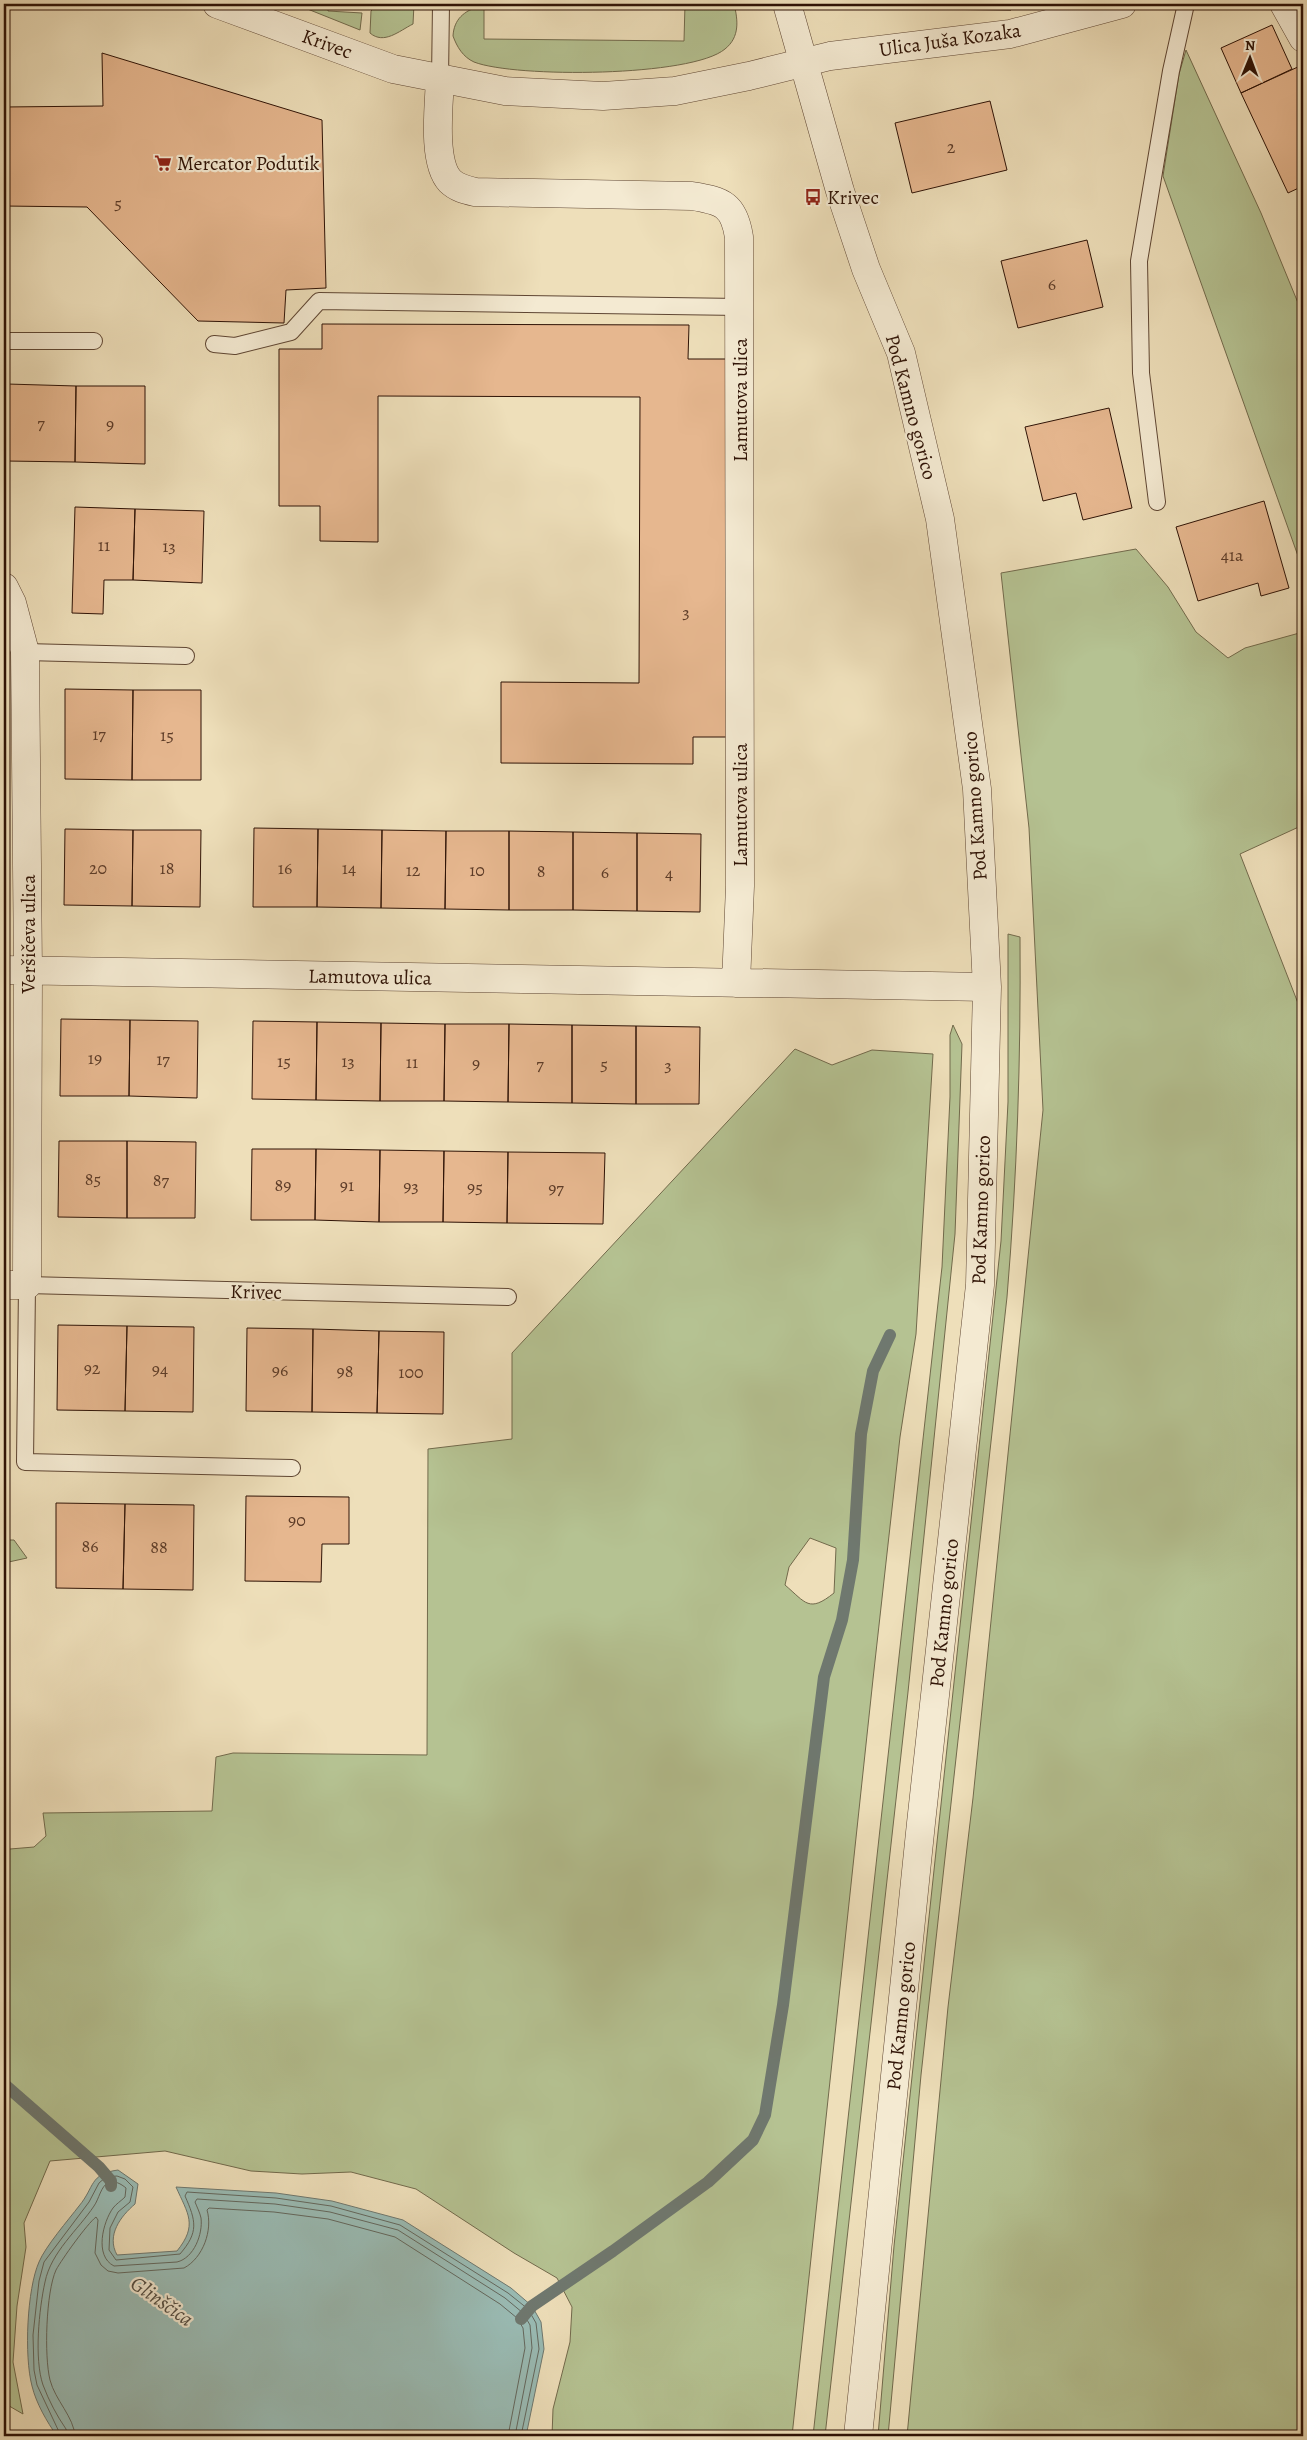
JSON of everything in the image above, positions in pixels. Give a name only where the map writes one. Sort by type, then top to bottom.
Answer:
[{"type":"street","name":"Krivec","points":[[217,4],[393,69],[505,91],[602,96],[675,91],[805,64]]},
{"type":"street","name":"Pod Kamno gorico","points":[[787,4],[840,191],[866,269],[901,353],[940,519],[977,789],[986,987],[980,1285],[858,2436]]},
{"type":"street","name":"Ulica Juša Kozaka","points":[[805,64],[830,56],[1010,34],[1122,4]]},
{"type":"street","points":[[1284,4],[1303,38]]},
{"type":"street","name":"Lamutova ulica","points":[[440,79],[440,157],[443,171],[451,182],[462,189],[475,192],[692,196],[712,199],[728,206],[736,220],[740,237],[740,886],[736,983]]},
{"type":"street","name":"Veršičeva ulica","points":[[4,587],[12,603],[25,652],[16,970],[15,1285]]},
{"type":"street","name":"Lamutova ulica","points":[[16,970],[986,987]]},
{"type":"lane","points":[[440,79],[441,4]]},
{"type":"lane","points":[[1157,502],[1141,373],[1139,261],[1170,71],[1186,4]]},
{"type":"lane","points":[[214,344],[235,346],[292,332],[319,301],[740,307]]},
{"type":"lane","points":[[4,341],[94,341]]},
{"type":"lane","points":[[25,652],[186,656]]},
{"type":"lane","points":[[15,1285],[25,1462],[292,1468]]},
{"type":"lane","name":"Krivec","points":[[15,1285],[508,1296]]},
{"type":"green space","points":[[295,4],[328,4],[328,11],[362,13],[360,30]]},
{"type":"green space","points":[[378,4],[414,4],[413,24],[392,36],[381,38],[375,36],[370,33],[371,11]]},
{"type":"green space","points":[[685,4],[734,4],[737,28],[733,39],[725,49],[706,58],[678,65],[642,70],[602,72],[526,71],[474,62],[461,51],[453,36],[455,25],[461,16],[469,10],[480,6],[484,8],[484,39],[684,41]]},
{"type":"green space","points":[[1186,50],[1261,213],[1303,315],[1303,570],[1163,176],[1179,74]]},
{"type":"green space","points":[[1136,549],[1168,587],[1196,632],[1228,658],[1245,648],[1303,632],[1303,825],[1240,854],[1303,1016],[1303,2436],[907,2436],[948,2007],[973,1798],[1043,1110],[1029,828],[1001,573]]},
{"type":"green space","points":[[1008,934],[1020,937],[1020,982],[1016,1162],[1007,1297],[921,2075],[888,2436],[878,2436],[894,2246],[1001,1241],[1008,1102]]},
{"type":"green space","points":[[953,1025],[962,1044],[955,1234],[908,1692],[825,2436],[813,2436],[942,1267],[950,1097],[950,1035]]},
{"type":"green space","points":[[795,1049],[832,1065],[872,1050],[933,1054],[916,1334],[900,1437],[792,2436],[552,2436],[553,2409],[570,2342],[572,2307],[557,2278],[514,2253],[416,2189],[351,2172],[302,2174],[251,2171],[165,2151],[50,2161],[24,2223],[26,2247],[17,2306],[13,2362],[23,2414],[4,2403],[4,1847],[10,1849],[34,1847],[46,1836],[43,1813],[212,1811],[216,1757],[233,1753],[427,1755],[428,1449],[512,1439],[512,1353]],"holes":[[[810,1538],[836,1548],[834,1593],[826,1599],[819,1603],[808,1603],[803,1601],[785,1585],[789,1567]]]},
{"type":"green space","points":[[4,1540],[14,1540],[27,1558],[4,1563]]},
{"type":"water","points":[[118,2170],[138,2184],[135,2204],[120,2220],[114,2233],[114,2248],[117,2255],[177,2251],[187,2234],[189,2219],[176,2187],[276,2193],[332,2201],[403,2220],[511,2288],[532,2306],[541,2322],[544,2349],[526,2436],[57,2436],[39,2406],[30,2373],[28,2323],[29,2305],[35,2274],[46,2249],[84,2199],[97,2178]]},
{"type":"building","points":[[335,4],[355,4],[354,9],[335,9]]},
{"type":"building","points":[[918,4],[1011,4],[1011,10],[918,9]]},
{"type":"building","points":[[1272,25],[1292,69],[1241,93],[1221,48]]},
{"type":"building","name":"Mercator Podutik","points":[[102,53],[322,120],[326,288],[286,290],[284,323],[198,321],[87,207],[4,206],[4,107],[103,106]]},
{"type":"building","points":[[1300,66],[1303,74],[1303,186],[1288,193],[1241,93]]},
{"type":"building","points":[[990,101],[1007,170],[912,193],[895,123]]},
{"type":"building","points":[[1087,240],[1103,307],[1018,328],[1001,261]]},
{"type":"building","points":[[322,324],[689,325],[688,359],[734,359],[733,737],[693,737],[693,764],[501,763],[501,682],[639,683],[640,397],[378,396],[378,542],[320,541],[320,506],[279,506],[279,349],[322,349]]},
{"type":"building","points":[[7,384],[76,386],[75,462],[6,461]]},
{"type":"building","points":[[76,386],[145,386],[145,464],[75,462]]},
{"type":"building","points":[[1109,408],[1132,508],[1083,520],[1076,493],[1043,501],[1025,427]]},
{"type":"building","points":[[1264,501],[1289,588],[1261,596],[1258,583],[1198,601],[1176,527]]},
{"type":"building","points":[[75,507],[135,509],[133,580],[104,580],[103,614],[72,613]]},
{"type":"building","points":[[135,509],[204,511],[202,583],[133,580]]},
{"type":"building","points":[[65,689],[133,690],[132,780],[65,779]]},
{"type":"building","points":[[133,690],[201,690],[201,780],[132,780]]},
{"type":"building","points":[[254,828],[318,829],[317,907],[253,907]]},
{"type":"building","points":[[65,829],[133,830],[132,906],[64,905]]},
{"type":"building","points":[[318,829],[382,830],[381,908],[317,907]]},
{"type":"building","points":[[133,830],[201,830],[200,907],[132,906]]},
{"type":"building","points":[[382,830],[446,831],[445,909],[381,908]]},
{"type":"building","points":[[446,831],[509,831],[509,910],[445,909]]},
{"type":"building","points":[[509,831],[573,832],[573,910],[509,910]]},
{"type":"building","points":[[573,832],[637,833],[637,911],[573,910]]},
{"type":"building","points":[[637,833],[701,834],[700,912],[637,911]]},
{"type":"building","points":[[61,1019],[130,1020],[129,1096],[60,1096]]},
{"type":"building","points":[[130,1020],[198,1021],[197,1098],[129,1096]]},
{"type":"building","points":[[253,1021],[317,1022],[316,1100],[252,1099]]},
{"type":"building","points":[[317,1022],[381,1023],[380,1101],[316,1100]]},
{"type":"building","points":[[381,1023],[445,1024],[444,1101],[380,1101]]},
{"type":"building","points":[[445,1024],[509,1024],[508,1102],[444,1101]]},
{"type":"building","points":[[509,1024],[572,1025],[572,1103],[508,1102]]},
{"type":"building","points":[[572,1025],[636,1026],[636,1104],[572,1103]]},
{"type":"building","points":[[636,1026],[700,1027],[699,1104],[636,1104]]},
{"type":"building","points":[[59,1141],[127,1141],[127,1218],[58,1217]]},
{"type":"building","points":[[127,1141],[196,1142],[195,1218],[127,1218]]},
{"type":"building","points":[[252,1149],[316,1149],[315,1220],[251,1220]]},
{"type":"building","points":[[316,1149],[380,1150],[379,1222],[315,1220]]},
{"type":"building","points":[[380,1150],[444,1151],[443,1222],[379,1222]]},
{"type":"building","points":[[444,1151],[508,1152],[507,1223],[443,1222]]},
{"type":"building","points":[[508,1152],[605,1153],[603,1224],[507,1223]]},
{"type":"building","points":[[58,1325],[127,1326],[125,1411],[57,1410]]},
{"type":"building","points":[[127,1326],[194,1327],[193,1412],[125,1411]]},
{"type":"building","points":[[247,1328],[313,1329],[312,1412],[246,1411]]},
{"type":"building","points":[[313,1329],[379,1331],[377,1413],[312,1412]]},
{"type":"building","points":[[379,1331],[444,1332],[443,1414],[377,1413]]},
{"type":"building","points":[[246,1496],[349,1497],[349,1544],[322,1544],[321,1582],[245,1581]]},
{"type":"building","points":[[56,1503],[125,1504],[123,1589],[56,1588]]},
{"type":"building","points":[[125,1504],[194,1505],[193,1590],[123,1589]]},
{"type":"waterway","points":[[521,2319],[532,2306],[613,2251],[708,2182],[753,2140],[765,2115],[783,2005],[824,1677],[842,1620],[853,1560],[861,1434],[873,1371],[890,1335]]},
{"type":"waterway","name":"Glinščica","points":[[4,2084],[99,2167],[111,2181],[111,2186]]},
{"type":"place","name":"Mercator Podutik","points":[[163,163]]},
{"type":"place","name":"Krivec","points":[[813,197]]}]
